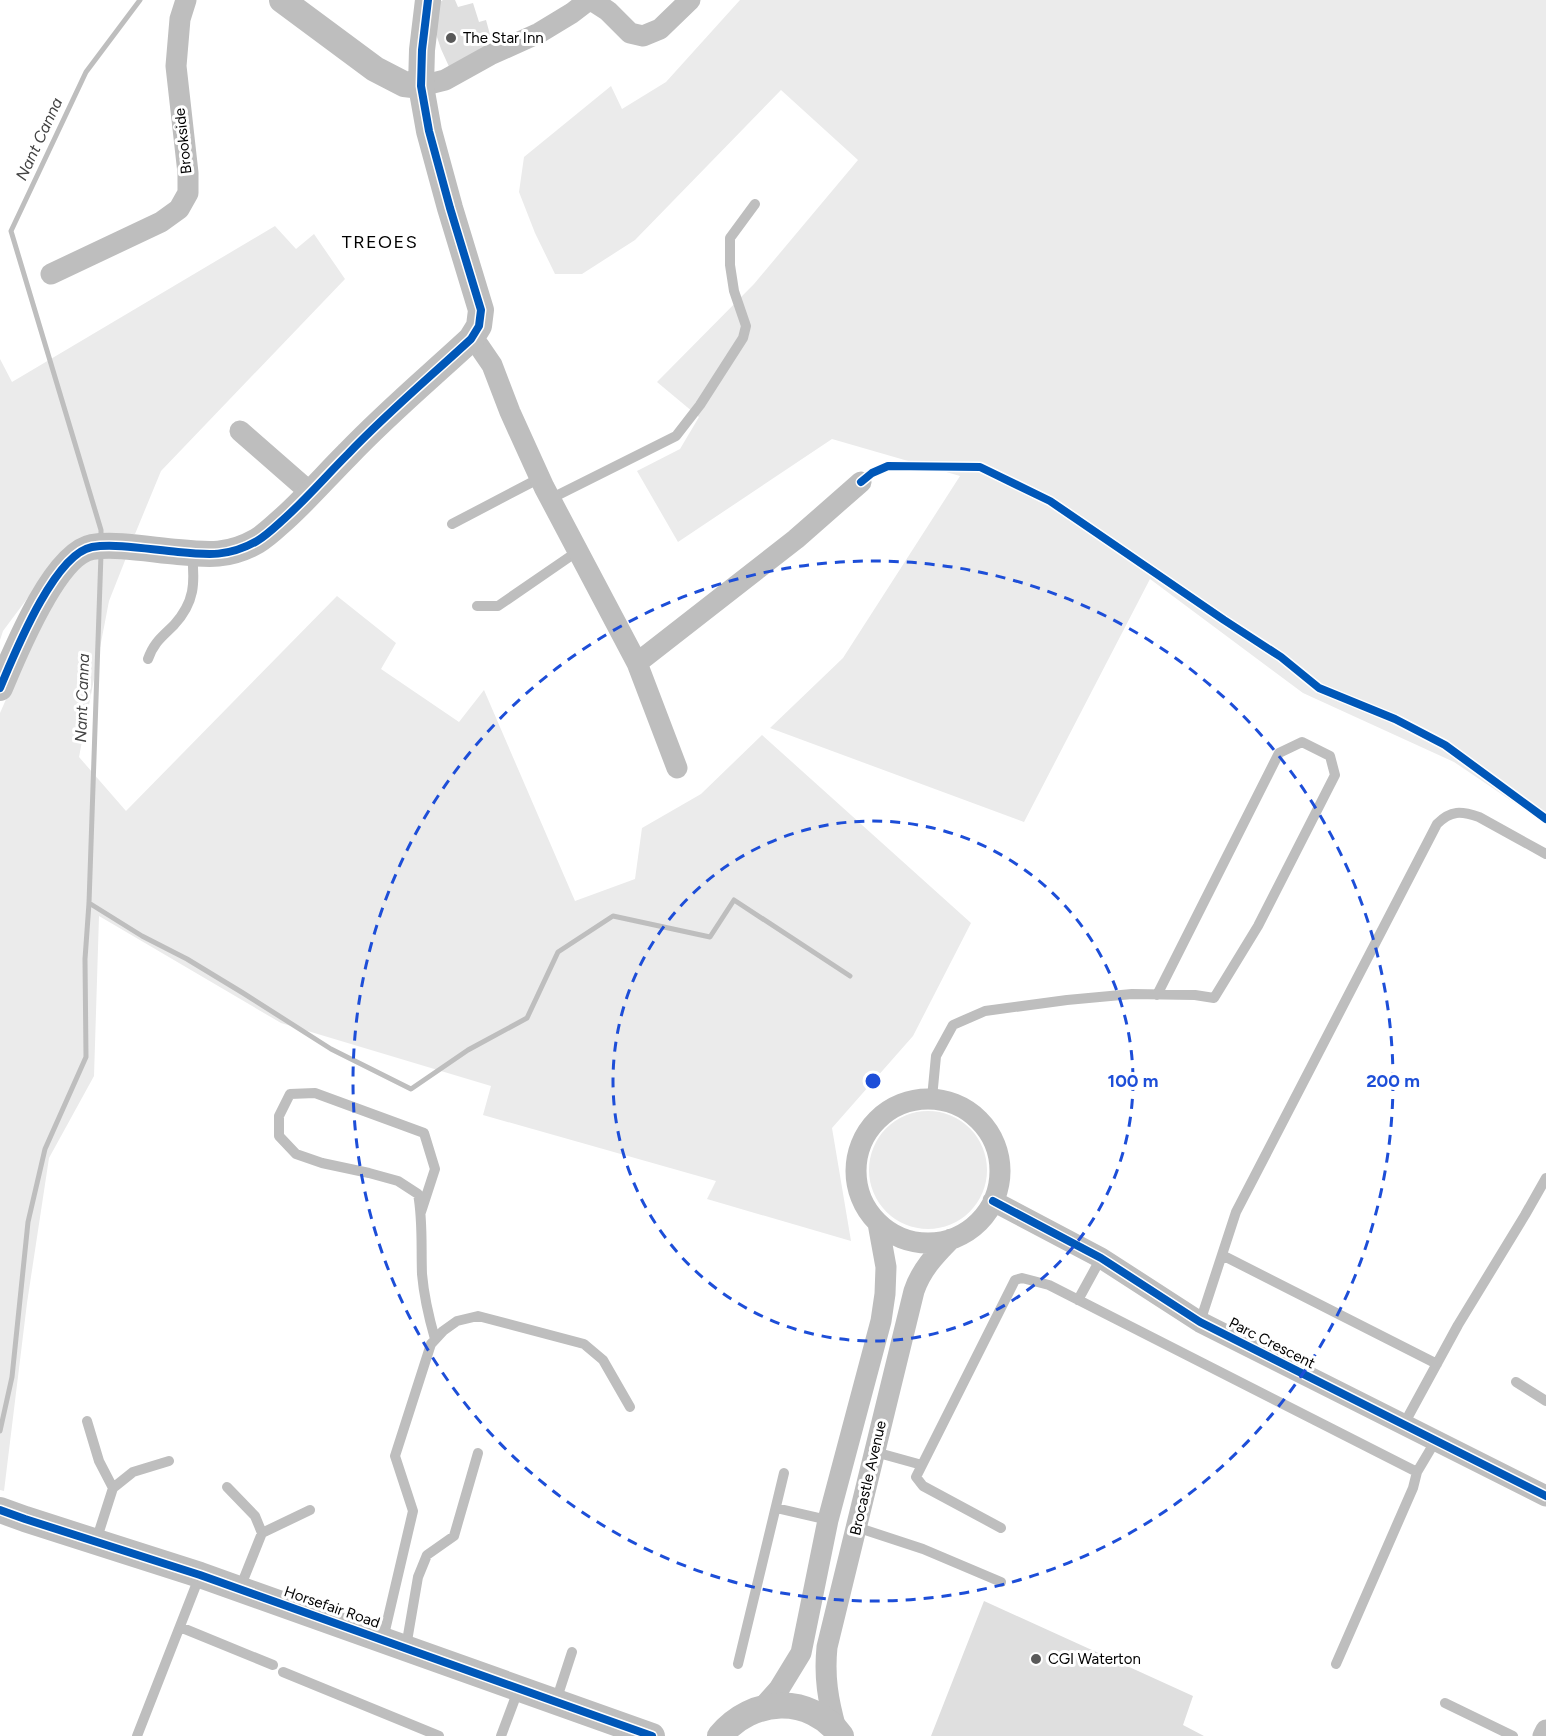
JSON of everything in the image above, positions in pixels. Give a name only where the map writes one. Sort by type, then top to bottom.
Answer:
[{"type":"street","name":"Brookside","points":[[51,274],[161,222],[179,209],[188,193],[188,173],[176,66],[180,19],[186,0]]},
{"type":"street","points":[[283,0],[375,69],[404,84],[421,86],[445,80],[490,55],[539,33],[590,0],[608,11],[630,33],[643,36],[660,30],[690,0]]},
{"type":"street","points":[[0,688],[26,627],[46,592],[74,557],[100,547],[206,555],[225,554],[242,549],[260,539],[312,494],[385,417],[471,339],[478,326],[481,310],[429,131],[421,86],[422,50],[428,0]]},
{"type":"street","points":[[471,339],[479,346],[492,365],[510,412],[550,500],[637,663],[677,768]]},
{"type":"street","points":[[240,431],[312,494]]},
{"type":"street","points":[[637,663],[796,539],[861,482]]},
{"type":"street","points":[[932,1098],[952,1103],[969,1112],[984,1126],[994,1143],[999,1162],[999,1182],[993,1202],[983,1218],[968,1231],[951,1239],[931,1243],[912,1241],[894,1234],[878,1223],[866,1208],[858,1190],[856,1170],[858,1151],[866,1133],[879,1118],[894,1107],[913,1100],[932,1098]]},
{"type":"street","name":"Parc Crescent","points":[[993,1202],[1101,1258],[1200,1322],[1436,1440],[1544,1490]]},
{"type":"street","name":"Brocastle Avenue","points":[[763,1707],[785,1681],[801,1653],[828,1520],[881,1321],[886,1267],[878,1223]]},
{"type":"street","name":"Brocastle Avenue","points":[[838,1732],[828,1700],[825,1670],[827,1647],[914,1291],[918,1278],[928,1263],[951,1239]]},
{"type":"street","name":"Horsefair Road","points":[[0,1510],[200,1575],[652,1736]]},
{"type":"street","points":[[714,1735],[740,1717],[763,1707],[783,1705],[802,1708],[820,1717],[838,1732]]},
{"type":"street","points":[[1543,1736],[1546,1730]]},
{"type":"lane","points":[[550,500],[676,436],[700,405],[743,338],[746,326],[734,291],[730,265],[730,238],[755,204]]},
{"type":"lane","points":[[452,524],[540,478]]},
{"type":"lane","points":[[477,606],[498,606],[578,551]]},
{"type":"lane","points":[[148,659],[157,641],[177,621],[190,598],[195,578],[192,554]]},
{"type":"lane","points":[[932,1098],[936,1056],[953,1025],[985,1011],[1132,994],[1157,995],[1195,995],[1214,998],[1258,926],[1335,775],[1330,756],[1302,742],[1279,753],[1157,995]]},
{"type":"lane","points":[[1200,1322],[1236,1212],[1437,825],[1445,816],[1467,813],[1479,817],[1546,854]]},
{"type":"lane","points":[[421,1212],[435,1168],[424,1133],[315,1093],[290,1094],[279,1116],[279,1136],[296,1154],[322,1163],[398,1181],[418,1194],[421,1212],[422,1277],[427,1312],[435,1340]]},
{"type":"lane","points":[[1404,1424],[1458,1325],[1546,1178]]},
{"type":"lane","points":[[1222,1255],[1437,1364]]},
{"type":"lane","points":[[1078,1300],[1101,1258]]},
{"type":"lane","points":[[1001,1528],[922,1486],[916,1477],[1015,1280],[1022,1278],[1049,1285],[1417,1472]]},
{"type":"lane","points":[[394,1643],[413,1511],[395,1456],[431,1344],[443,1331],[457,1321],[478,1316],[584,1344],[603,1360],[630,1407]]},
{"type":"lane","points":[[1516,1382],[1546,1401]]},
{"type":"lane","points":[[87,1421],[99,1461],[113,1488]]},
{"type":"lane","points":[[1336,1664],[1413,1488],[1417,1472],[1436,1440]]},
{"type":"lane","points":[[875,1452],[922,1466]]},
{"type":"lane","points":[[394,1643],[427,1555],[454,1536],[478,1453]]},
{"type":"lane","points":[[96,1542],[113,1488],[133,1472],[169,1461]]},
{"type":"lane","points":[[738,1664],[784,1473]]},
{"type":"lane","points":[[227,1487],[255,1516],[262,1533]]},
{"type":"lane","points":[[776,1508],[828,1520]]},
{"type":"lane","points":[[240,1589],[262,1533],[310,1510]]},
{"type":"lane","points":[[856,1527],[923,1549],[1001,1582]]},
{"type":"lane","points":[[137,1736],[200,1575]]},
{"type":"lane","points":[[180,1627],[273,1665]]},
{"type":"lane","points":[[556,1701],[572,1652]]},
{"type":"lane","points":[[283,1672],[439,1736]]},
{"type":"lane","points":[[501,1736],[519,1688]]},
{"type":"lane","points":[[1444,1703],[1513,1736]]},
{"type":"shaded area","points":[[740,0],[1546,0],[1546,824],[1454,762],[1303,693],[1150,579],[1024,822],[770,728],[843,658],[960,476],[832,439],[678,542],[637,471],[680,449],[699,417],[657,382],[754,284],[858,160],[781,90],[635,240],[582,274],[555,274],[535,233],[519,192],[524,157],[611,86],[622,109],[666,82]]},
{"type":"shaded area","points":[[275,226],[296,249],[314,234],[345,279],[161,471],[135,534],[91,536],[38,584],[3,631],[0,640],[0,359],[12,382]]},
{"type":"shaded area","points":[[92,558],[126,558],[109,601],[79,757],[126,811],[337,596],[396,643],[381,669],[459,722],[484,690],[575,901],[635,879],[642,828],[701,794],[762,735],[971,923],[913,1036],[832,1128],[851,1241],[707,1199],[716,1181],[483,1115],[491,1086],[281,1023],[99,916],[94,1076],[49,1158],[27,1303],[4,1491],[0,1490],[0,713],[54,590]]},
{"type":"shaded area","points":[[928,1111],[951,1115],[970,1128],[983,1147],[987,1170],[983,1193],[970,1212],[951,1225],[928,1229],[905,1225],[886,1212],[873,1193],[869,1170],[873,1147],[886,1128],[905,1115]]},
{"type":"building","points":[[443,0],[455,0],[458,7],[473,3],[479,22],[486,20],[492,42],[487,44],[488,49],[451,71],[433,25],[438,3]]},
{"type":"building","name":"CGI Waterton","points":[[984,1601],[1193,1696],[1183,1725],[1204,1736],[931,1736]]},
{"type":"waterway","name":"Nant Canna","points":[[101,539],[101,530],[11,231],[86,72],[140,0]]},
{"type":"waterway","name":"Nant Canna","points":[[0,1431],[12,1377],[28,1222],[45,1149],[86,1057],[85,959],[101,554]]},
{"type":"waterway","points":[[89,903],[142,936],[187,959],[331,1049],[411,1089],[468,1050],[527,1018],[558,952],[613,916],[710,937],[734,900],[850,976]]},
{"type":"cycle path","points":[[0,688],[37,608],[64,567],[78,554],[92,547],[112,546],[218,554],[237,550],[257,541],[293,510],[378,424],[471,339],[479,326],[481,310],[429,131],[421,86],[422,50],[428,0]]},
{"type":"cycle path","points":[[861,482],[872,473],[888,466],[980,467],[1050,501],[1281,657],[1319,688],[1395,719],[1445,745],[1546,819]]},
{"type":"cycle path","points":[[993,1201],[1101,1258],[1200,1322],[1546,1496]]},
{"type":"cycle path","points":[[0,1510],[200,1575],[652,1736]]},
{"type":"place","name":"The Star Inn","points":[[451,38]]},
{"type":"place","name":"CGI Waterton","points":[[1036,1659]]},
{"type":"district","name":"TREOES","points":[[380,242]]}]
